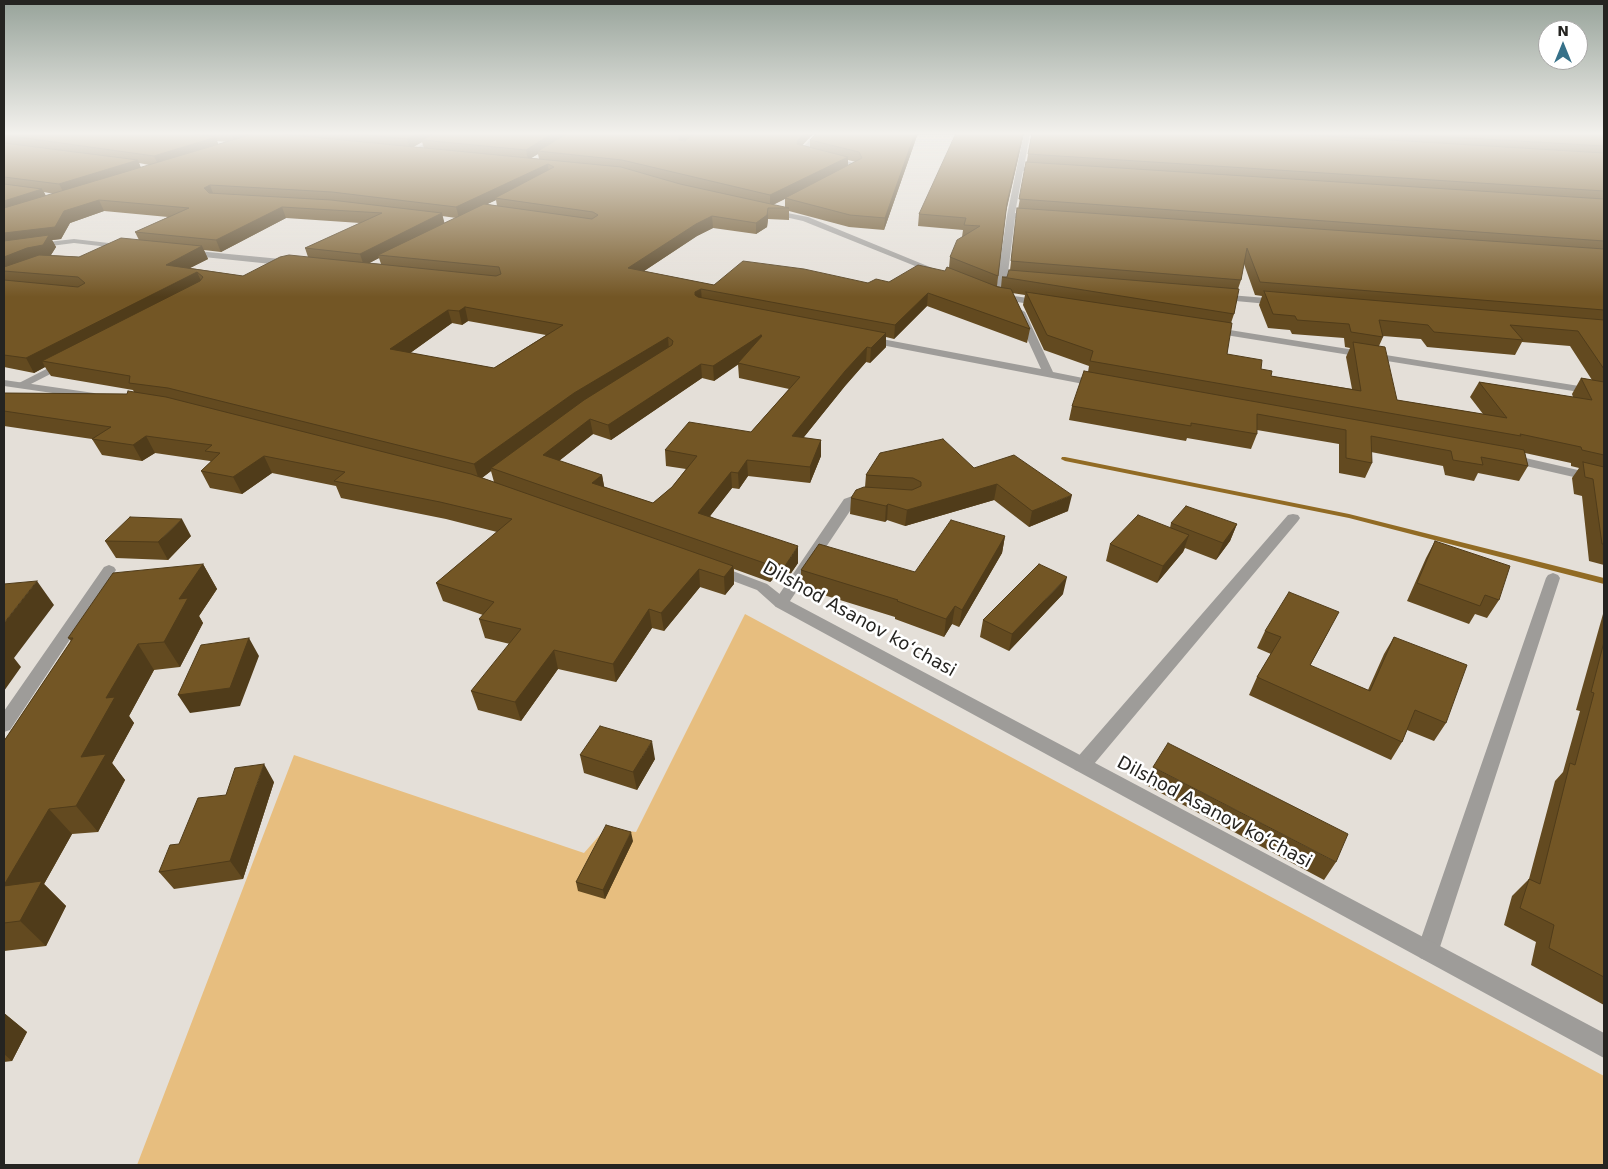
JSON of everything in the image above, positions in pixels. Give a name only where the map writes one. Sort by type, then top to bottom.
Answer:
[{"type":"street","points":[[1016,188],[1011,215],[1007,278],[995,294],[1053,305]]},
{"type":"street","points":[[772,209],[805,219],[953,278]]},
{"type":"street","points":[[1011,215],[1050,218]]},
{"type":"street","points":[[4,250],[74,241],[132,247]]},
{"type":"street","points":[[181,252],[298,264]]},
{"type":"street","points":[[1210,296],[1288,303]]},
{"type":"street","points":[[1014,299],[1049,374]]},
{"type":"street","points":[[1201,329],[1604,393]]},
{"type":"street","points":[[856,337],[1108,385]]},
{"type":"street","points":[[21,385],[73,358]]},
{"type":"street","points":[[4,383],[108,398]]},
{"type":"street","points":[[1501,456],[1604,480]]},
{"type":"street","points":[[781,602],[849,502],[861,497],[886,498]]},
{"type":"street","points":[[1082,765],[1293,518]]},
{"type":"street","name":"Dilshod Asanov koʻchasi","points":[[706,567],[762,587],[781,602],[1604,1046]]},
{"type":"street","points":[[4,725],[109,570]]},
{"type":"street","points":[[1428,950],[1554,578]]},
{"type":"shaded area","points":[[745,614],[1604,1076],[1603,1165],[137,1165],[294,755],[584,853],[606,828],[636,832]]},
{"type":"building","points":[[4,188],[42,189],[4,201]]},
{"type":"building","points":[[73,188],[205,188],[209,193],[331,200],[442,213],[360,254],[305,248],[382,213],[282,207],[216,240],[135,232],[189,208],[99,200],[64,211],[55,227],[4,233],[4,208]]},
{"type":"building","points":[[255,188],[498,188],[456,207],[332,192]]},
{"type":"building","points":[[515,188],[696,188],[789,208],[768,208],[767,215],[756,223],[712,216],[696,224],[628,268],[714,285],[743,261],[804,269],[868,283],[876,279],[889,282],[918,265],[945,271],[947,267],[998,287],[1011,289],[1030,329],[928,293],[895,325],[701,289],[695,292],[695,295],[698,297],[886,333],[871,348],[867,347],[845,371],[792,436],[821,440],[810,467],[747,460],[738,473],[731,472],[698,513],[798,546],[785,566],[773,562],[770,565],[491,468],[584,400],[672,345],[673,341],[668,337],[574,393],[474,464],[168,388],[129,383],[130,376],[42,361],[200,281],[203,277],[197,272],[26,358],[4,355],[4,280],[78,287],[85,283],[78,277],[4,271],[4,267],[39,255],[79,257],[121,238],[202,246],[166,265],[243,276],[280,257],[289,255],[496,276],[501,274],[499,267],[378,255],[484,204],[592,219],[598,215],[593,212],[495,198]],"holes":[[[465,307],[563,325],[494,368],[390,349],[448,310],[459,311]],[[762,336],[738,363],[800,377],[751,432],[689,422],[665,450],[697,456],[672,487],[653,503],[592,483],[602,475],[543,455],[590,419],[608,425],[701,364],[713,366]]]},
{"type":"building","points":[[739,188],[785,188],[770,195]]},
{"type":"building","points":[[805,188],[896,188],[885,218],[850,215],[785,198]]},
{"type":"building","points":[[931,188],[1011,188],[998,276],[950,257],[957,240],[980,226],[964,225],[966,218],[919,214]]},
{"type":"building","points":[[1021,188],[1425,188],[1604,199],[1604,241],[1019,199]]},
{"type":"building","points":[[1550,188],[1604,188],[1604,191]]},
{"type":"building","points":[[1017,208],[1604,249],[1604,310],[1260,282],[1247,248],[1241,280],[1011,261]]},
{"type":"building","points":[[49,235],[43,245],[27,248],[4,257],[4,241]]},
{"type":"building","points":[[1009,270],[1239,289],[1234,314],[1002,277],[1007,277]]},
{"type":"building","points":[[1264,291],[1604,320],[1604,369],[1578,331],[1510,325],[1523,340],[1434,332],[1428,325],[1379,320],[1383,337],[1351,332],[1349,324],[1297,320],[1295,316],[1273,314]]},
{"type":"building","points":[[1026,292],[1232,323],[1227,354],[1262,360],[1261,369],[1272,371],[1271,376],[1361,391],[1353,342],[1385,347],[1397,400],[1507,418],[1479,382],[1592,400],[1581,378],[1604,382],[1604,455],[1582,450],[1581,447],[1520,434],[1521,436],[1090,361],[1093,351],[1047,335]]},
{"type":"building","points":[[1084,371],[1524,450],[1528,466],[1481,457],[1483,465],[1453,460],[1451,451],[1371,436],[1372,463],[1346,458],[1346,430],[1257,414],[1257,434],[1191,423],[1191,426],[1072,406]]},
{"type":"building","points":[[128,391],[166,397],[471,474],[733,566],[724,577],[699,569],[661,613],[649,609],[613,664],[554,650],[515,702],[471,691],[521,629],[479,619],[494,602],[436,583],[512,519],[440,502],[334,481],[345,472],[264,456],[233,477],[201,471],[220,453],[205,451],[212,445],[146,436],[133,445],[92,439],[111,427],[4,411],[4,393],[127,394]]},
{"type":"building","points":[[943,439],[974,468],[1014,455],[1072,495],[1032,511],[997,484],[907,510],[888,504],[886,506],[851,498],[856,490],[864,487],[912,490],[921,486],[921,482],[913,478],[866,475],[880,453]]},
{"type":"building","points":[[1583,462],[1604,467],[1604,544],[1602,544],[1593,479],[1585,477]]},
{"type":"building","points":[[1186,506],[1237,524],[1223,543],[1171,523]]},
{"type":"building","points":[[1138,515],[1189,535],[1163,566],[1110,544]]},
{"type":"building","points":[[130,517],[182,519],[158,542],[105,541]]},
{"type":"building","points":[[951,520],[1005,536],[962,610],[955,606],[946,619],[898,600],[801,570],[819,544],[915,572]]},
{"type":"building","points":[[1435,541],[1510,566],[1499,600],[1485,595],[1480,606],[1417,583]]},
{"type":"building","points":[[203,564],[179,599],[188,598],[164,642],[138,644],[106,698],[115,697],[81,757],[106,754],[76,806],[49,809],[4,885],[4,741],[73,638],[68,638],[113,573]]},
{"type":"building","points":[[1039,564],[1067,577],[1012,634],[983,620]]},
{"type":"building","points":[[37,581],[4,623],[4,584]]},
{"type":"building","points":[[1289,592],[1339,612],[1310,665],[1370,691],[1394,637],[1467,665],[1446,723],[1415,710],[1402,742],[1257,677],[1281,637],[1265,631]]},
{"type":"building","points":[[249,638],[230,688],[178,695],[201,645]]},
{"type":"building","points":[[1604,642],[1604,977],[1549,948],[1554,925],[1520,908],[1529,879],[1540,884],[1570,763],[1575,765],[1594,693],[1591,692]]},
{"type":"building","points":[[600,726],[652,741],[633,772],[580,755]]},
{"type":"building","points":[[1168,743],[1348,834],[1336,862],[1153,767]]},
{"type":"building","points":[[264,764],[230,861],[159,872],[170,845],[179,844],[198,798],[226,795],[235,768]]},
{"type":"building","points":[[606,825],[631,832],[603,890],[576,882]]},
{"type":"building","points":[[42,881],[20,921],[4,923],[4,886]]},
{"type":"waterway","points":[[1065,459],[1349,516],[1604,581]]}]
